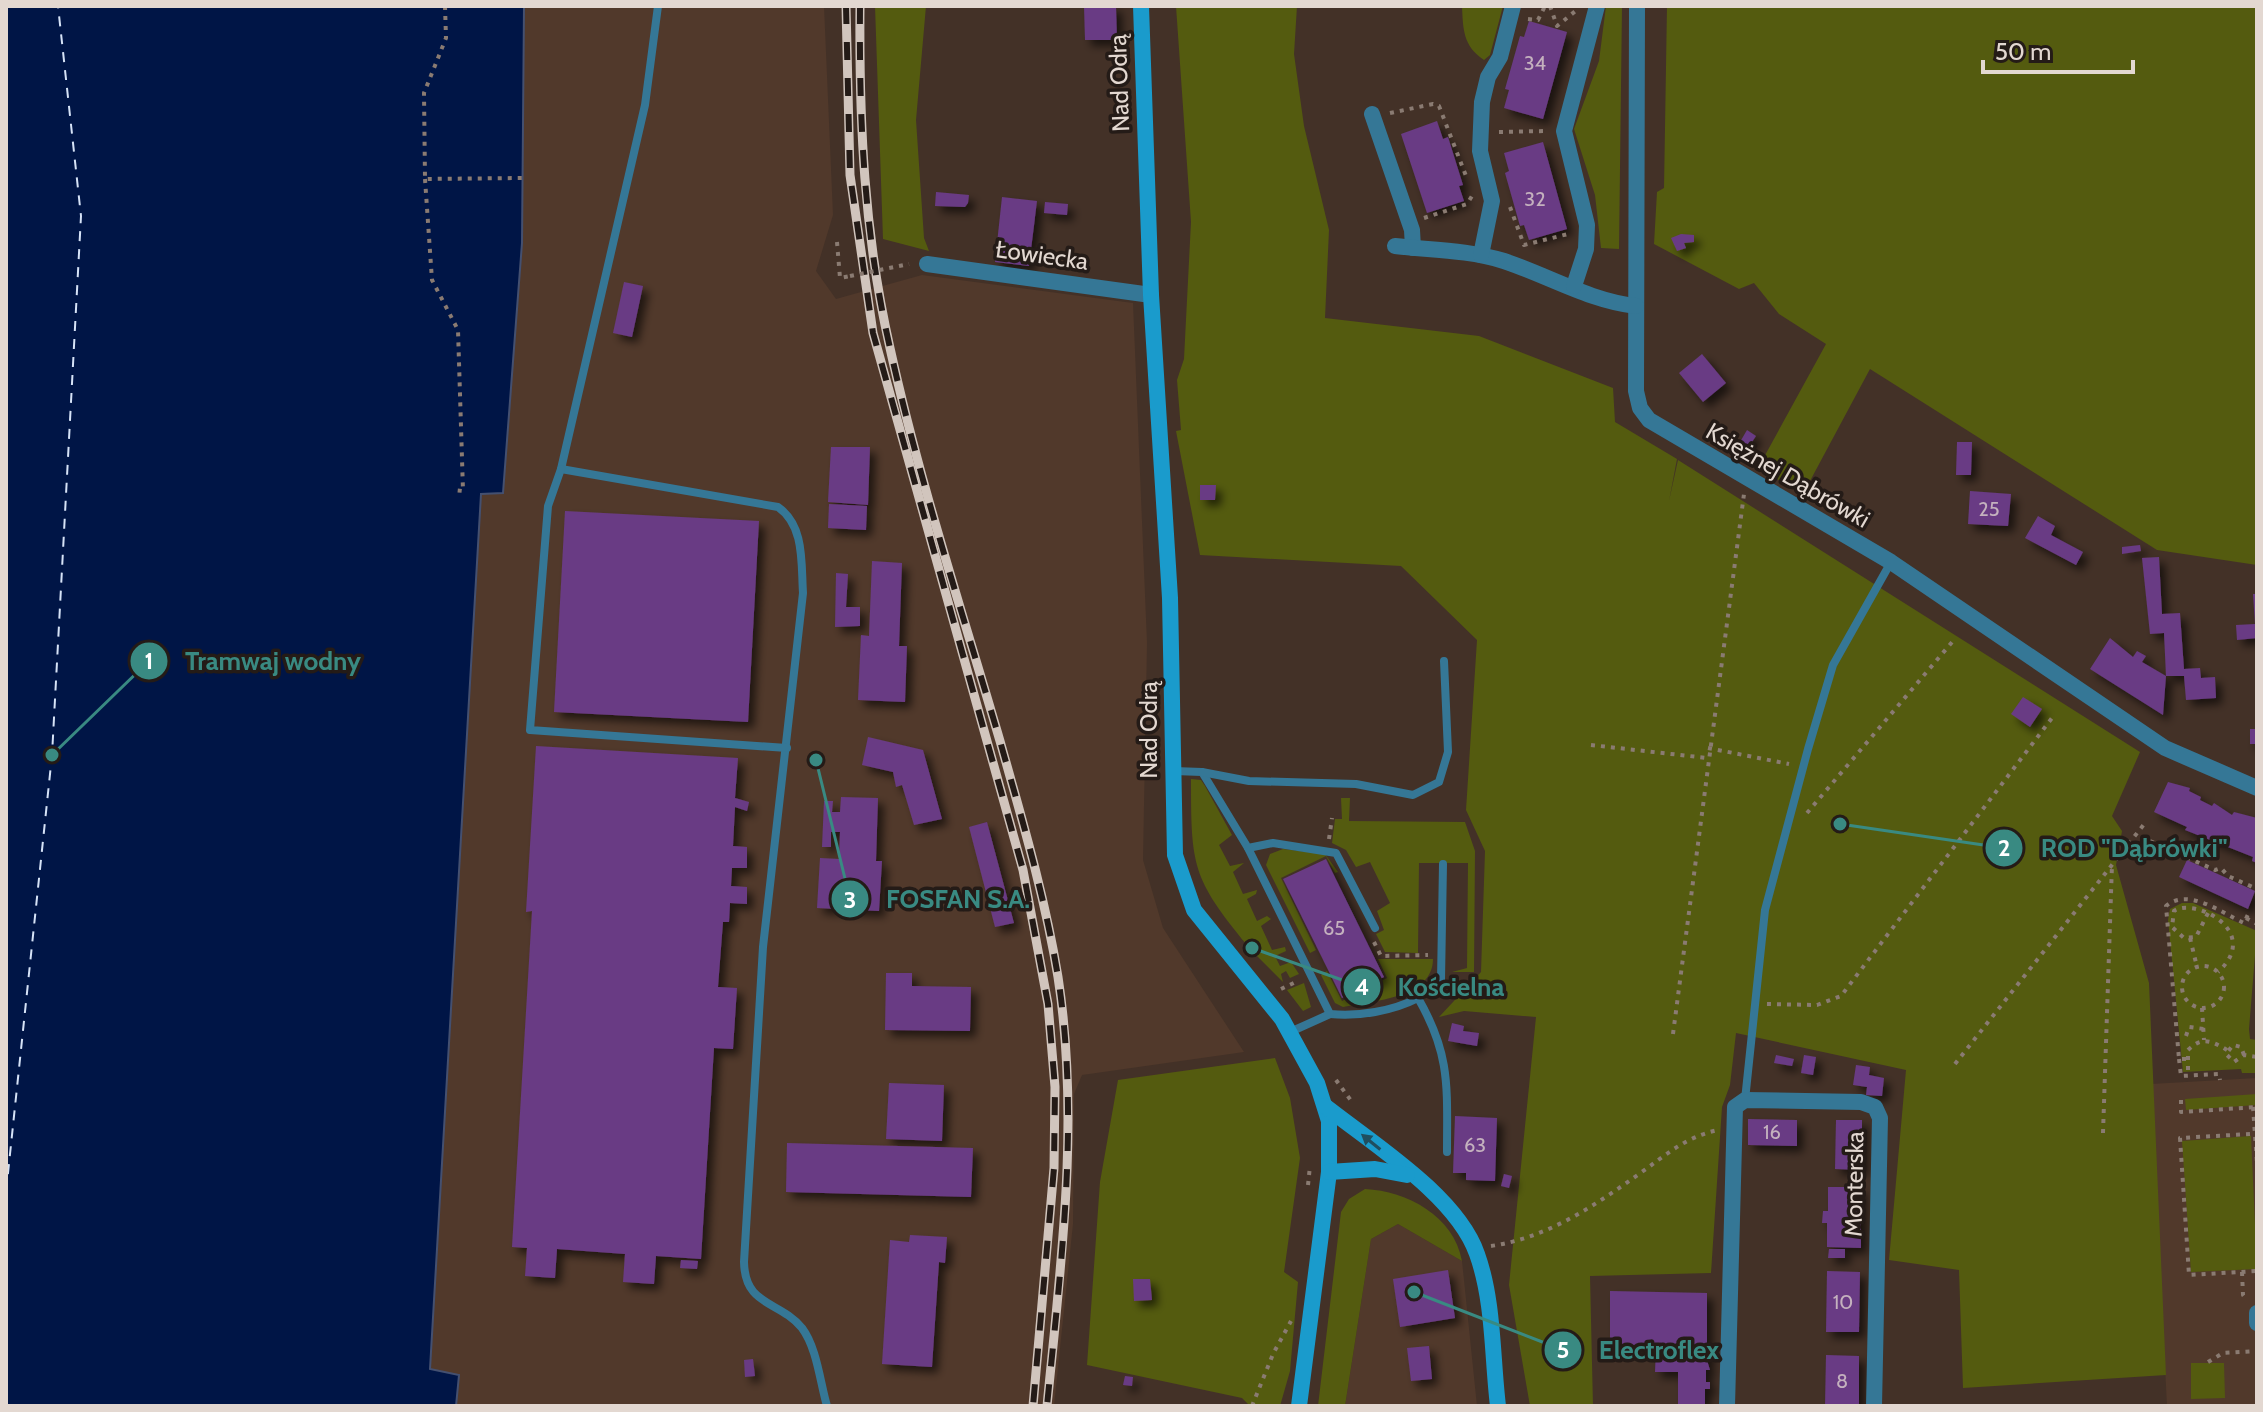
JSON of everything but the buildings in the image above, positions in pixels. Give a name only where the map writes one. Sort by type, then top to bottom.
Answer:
[{"type":"street","name":"Nad Odrą","points":[[1141,6],[1151,295],[1170,598],[1174,846],[1186,894],[1198,917],[1261,990],[1290,1032],[1325,1106],[1331,1129],[1329,1172],[1299,1406]]},
{"type":"street","points":[[1574,286],[1586,249],[1587,225],[1564,131],[1597,6]]},
{"type":"street","name":"Księżnej Dąbrówki","points":[[1637,6],[1636,391],[1640,408],[1659,427],[1891,562],[2165,748],[2257,788]]},
{"type":"street","points":[[1481,255],[1492,201],[1480,151],[1482,102],[1488,77],[1500,57],[1518,12]]},
{"type":"street","points":[[1372,114],[1412,230],[1413,248]]},
{"type":"street","points":[[1395,246],[1481,255],[1574,286],[1606,303],[1636,306]]},
{"type":"street","name":"Łowiecka","points":[[927,264],[1151,295]]},
{"type":"street","name":"Monterska","points":[[1740,1103],[1861,1102],[1875,1107],[1880,1118],[1874,1406]]},
{"type":"street","points":[[1727,1406],[1734,1127],[1740,1103]]},
{"type":"street","points":[[1325,1106],[1458,1216],[1477,1254],[1484,1278],[1498,1406]]},
{"type":"street","points":[[1329,1172],[1383,1169],[1416,1179]]},
{"type":"street","points":[[2257,1314],[2257,1323]]},
{"type":"lane","points":[[658,6],[645,105],[561,469],[548,506],[530,730],[787,748]]},
{"type":"lane","points":[[561,469],[778,507],[787,514],[799,535],[803,593],[763,947],[744,1278],[751,1290],[791,1317],[807,1337],[827,1406]]},
{"type":"lane","points":[[1740,1103],[1765,910],[1803,767],[1833,665],[1891,562]]},
{"type":"lane","points":[[1172,771],[1202,772],[1249,781],[1356,784],[1413,795],[1439,782],[1448,752],[1444,661]]},
{"type":"lane","points":[[1202,772],[1248,848],[1330,1014]]},
{"type":"lane","points":[[1248,848],[1273,843],[1336,853],[1375,928]]},
{"type":"lane","points":[[1290,1032],[1330,1014],[1346,1016],[1400,1006],[1418,998],[1441,980],[1443,864]]},
{"type":"lane","points":[[1418,998],[1441,1043],[1447,1077],[1447,1152]]},
{"type":"path","points":[[445,6],[446,38],[424,93],[425,179],[432,280],[458,330],[463,491],[453,490]]},
{"type":"path","points":[[1548,6],[1560,27],[1581,6]]},
{"type":"path","points":[[1518,12],[1538,20],[1548,6]]},
{"type":"path","points":[[1380,136],[1395,130],[1389,113],[1433,104],[1444,111],[1472,196],[1467,204],[1418,222]]},
{"type":"path","points":[[1491,136],[1492,132],[1564,131]]},
{"type":"path","points":[[425,179],[522,178]]},
{"type":"path","points":[[1508,199],[1524,245],[1569,232],[1574,233],[1576,240]]},
{"type":"path","points":[[837,242],[840,278],[909,264]]},
{"type":"path","points":[[1673,1034],[1741,501],[1749,481]]},
{"type":"path","points":[[1804,816],[1953,641]]},
{"type":"path","points":[[1755,1003],[1817,1005],[1841,996],[2055,714]]},
{"type":"path","points":[[1591,745],[1707,758]]},
{"type":"path","points":[[1708,748],[1803,767]]},
{"type":"path","points":[[1329,843],[1332,818]]},
{"type":"path","points":[[1955,1064],[2145,823]]},
{"type":"path","points":[[2150,841],[2215,870],[2221,868],[2228,876],[2257,889]]},
{"type":"path","points":[[2103,1133],[2112,864]]},
{"type":"path","points":[[2220,1080],[2219,1074],[2181,1076],[2166,906],[2181,898],[2194,900],[2257,924]]},
{"type":"path","points":[[2208,913],[2199,933],[2190,938],[2174,932],[2174,911],[2187,906],[2208,913],[2241,929],[2250,910]]},
{"type":"path","points":[[2190,938],[2197,967]]},
{"type":"path","points":[[1384,956],[1443,954]]},
{"type":"path","points":[[2218,972],[2239,957]]},
{"type":"path","points":[[2197,967],[2210,967],[2218,972],[2223,981],[2223,994],[2214,1004],[2202,1008],[2190,1003],[2182,986],[2186,974],[2197,967]]},
{"type":"path","points":[[1273,980],[1282,990],[1303,979]]},
{"type":"path","points":[[2202,1008],[2204,1040]]},
{"type":"path","points":[[2186,1036],[2189,1027],[2204,1029]]},
{"type":"path","points":[[2204,1040],[2227,1050],[2238,1045],[2244,1055]]},
{"type":"path","points":[[2188,1070],[2188,1050],[2204,1040]]},
{"type":"path","points":[[2227,1050],[2230,1061],[2238,1062],[2244,1055]]},
{"type":"path","points":[[2244,1055],[2257,1057]]},
{"type":"path","points":[[2179,1059],[2186,1059]]},
{"type":"path","points":[[2181,1100],[2181,1112],[2255,1107],[2257,1163]]},
{"type":"path","points":[[1488,1246],[1516,1242],[1553,1228],[1604,1199],[1678,1143],[1734,1127]]},
{"type":"path","points":[[2250,1134],[2180,1138],[2189,1275],[2257,1271]]},
{"type":"path","points":[[2242,1272],[2243,1295],[2257,1314]]},
{"type":"path","points":[[1252,1406],[1273,1354],[1292,1320]]},
{"type":"path","points":[[2208,1362],[2223,1353],[2257,1351]]},
{"type":"shaded area","points":[[524,6],[824,6],[833,215],[816,271],[836,299],[922,275],[1133,303],[1147,643],[1143,860],[1163,928],[1244,1052],[1082,1075],[1074,1094],[1073,1224],[1054,1406],[456,1406],[459,1376],[430,1370],[481,493],[503,493],[522,243]]},
{"type":"shaded area","points":[[2257,1078],[2257,1406],[2167,1406],[2151,1084]]},
{"type":"shaded area","points":[[1398,1224],[1462,1261],[1477,1406],[1345,1406],[1371,1239]]},
{"type":"green space","points":[[875,6],[926,6],[916,120],[924,238],[929,251],[883,239]]},
{"type":"green space","points":[[1176,6],[1297,6],[1294,54],[1304,126],[1329,230],[1325,318],[1479,336],[1613,388],[1615,422],[1677,459],[1669,501],[1678,460],[2140,752],[2112,816],[2122,831],[2116,865],[2149,983],[2166,1375],[1963,1388],[1959,1270],[1889,1260],[1906,1070],[1736,1033],[1730,1085],[1722,1107],[1711,1273],[1590,1276],[1593,1406],[1530,1406],[1509,1285],[1536,1017],[1464,1011],[1439,1017],[1481,972],[1485,851],[1466,810],[1477,640],[1401,566],[1200,555],[1176,431],[1181,430],[1177,380],[1184,359],[1191,222]]},
{"type":"green space","points":[[1462,6],[1503,6],[1490,55],[1484,60],[1468,43]]},
{"type":"green space","points":[[1606,6],[1622,6],[1619,249],[1601,248],[1595,195],[1574,129],[1599,61]]},
{"type":"green space","points":[[1667,6],[2257,6],[2257,565],[2157,550],[1870,369],[1803,494],[1758,468],[1826,344],[1779,314],[1754,283],[1739,289],[1654,244],[1657,192],[1664,188]]},
{"type":"green space","points":[[1191,779],[1201,780],[1232,835],[1219,845],[1230,866],[1244,863],[1233,872],[1243,894],[1257,890],[1247,899],[1257,921],[1267,916],[1271,919],[1261,926],[1272,950],[1285,947],[1286,951],[1275,956],[1280,966],[1291,962],[1299,974],[1290,978],[1286,971],[1281,974],[1283,982],[1254,953],[1257,951],[1250,943],[1247,945],[1205,886],[1194,852]]},
{"type":"green space","points":[[1341,798],[1350,798],[1349,821],[1465,822],[1475,851],[1474,972],[1452,972],[1467,968],[1468,863],[1419,863],[1418,953],[1385,952],[1376,934],[1384,930],[1377,911],[1390,903],[1370,862],[1356,867],[1346,850],[1332,843],[1335,819],[1342,819]]},
{"type":"green space","points":[[1283,849],[1325,854],[1338,872],[1335,873],[1326,856],[1281,878],[1316,950],[1310,953],[1266,865],[1270,854]]},
{"type":"green space","points":[[2182,903],[2193,903],[2257,931],[2249,1029],[2250,1039],[2257,1040],[2257,1073],[2242,1073],[2241,1069],[2183,1072],[2168,920],[2170,909]]},
{"type":"green space","points":[[1378,959],[1433,959],[1430,972],[1412,990],[1343,1007],[1335,1003],[1321,975],[1327,971],[1342,1001],[1387,978]]},
{"type":"green space","points":[[1304,983],[1311,1007],[1303,1011],[1287,990]]},
{"type":"green space","points":[[1275,1058],[1290,1098],[1300,1158],[1284,1272],[1298,1282],[1290,1371],[1280,1406],[1250,1406],[1242,1398],[1087,1365],[1100,1182],[1118,1080]]},
{"type":"green space","points":[[2257,1094],[2257,1105],[2186,1110],[2185,1099]]},
{"type":"green space","points":[[2251,1136],[2257,1269],[2191,1272],[2182,1141]]},
{"type":"green space","points":[[1365,1189],[1397,1195],[1426,1209],[1449,1231],[1462,1261],[1398,1224],[1371,1239],[1345,1406],[1318,1406],[1341,1212],[1349,1199]]},
{"type":"green space","points":[[2191,1363],[2224,1363],[2225,1398],[2191,1399]]},
{"type":"water","points":[[6,6],[524,6],[522,243],[503,493],[481,494],[430,1369],[459,1375],[456,1406],[6,1406]]},
{"type":"ferry route","points":[[6,1192],[52,755],[81,216],[58,6]]},
{"type":"railway","points":[[846,6],[850,175],[873,333],[1023,870],[1048,1004],[1055,1087],[1054,1168],[1033,1406]]},
{"type":"railway","points":[[860,6],[865,178],[881,305],[901,397],[928,496],[1032,858],[1058,977],[1068,1084],[1068,1138],[1047,1406]]},
{"type":"place","name":"Tramwaj wodny","points":[[52,755]]},
{"type":"place","name":"FOSFAN S.A.","points":[[816,760]]},
{"type":"place","name":"ROD \"Dąbrówki\"","points":[[1840,824]]},
{"type":"place","name":"Kościelna","points":[[1252,948]]},
{"type":"place","name":"Electroflex","points":[[1414,1292]]}]
